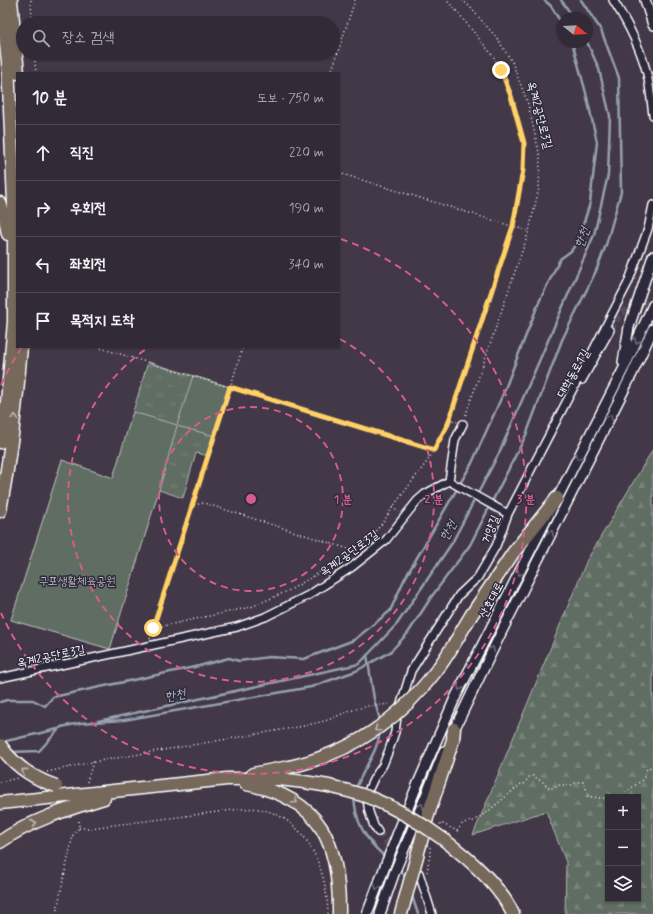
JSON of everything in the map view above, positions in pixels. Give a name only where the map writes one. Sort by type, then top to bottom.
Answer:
[{"type":"highway","points":[[0,442],[6,402],[14,322],[14,203],[8,62],[1,0]]},
{"type":"highway","points":[[10,0],[16,55]]},
{"type":"highway","points":[[17,60],[18,72]]},
{"type":"highway","points":[[0,203],[8,234],[10,359]]},
{"type":"highway","points":[[0,511],[7,476],[21,348]]},
{"type":"highway","points":[[0,809],[228,779],[289,767],[316,760],[338,752],[368,736],[386,723],[407,704],[437,670],[513,553],[557,498]]},
{"type":"highway","points":[[402,909],[434,840],[427,818],[453,740],[454,729]]},
{"type":"highway","points":[[0,745],[12,761],[28,774],[40,780],[72,790],[102,795]]},
{"type":"highway","points":[[228,779],[279,779],[304,782],[373,798],[418,821],[434,840],[461,860],[475,873],[496,897],[507,914]]},
{"type":"highway","points":[[0,803],[220,785],[245,784],[327,788]]},
{"type":"highway","points":[[245,784],[266,788],[288,797],[309,812],[320,825],[328,840],[335,861],[338,882],[339,914]]},
{"type":"highway","points":[[0,842],[19,830],[102,795]]},
{"type":"highway","points":[[434,840],[463,855],[477,868],[502,896],[513,914]]},
{"type":"street","points":[[613,0],[621,12],[637,47],[647,74],[653,115]]},
{"type":"street","points":[[645,0],[653,25]]},
{"type":"street","name":"거양길","points":[[378,832],[369,812],[366,794],[383,765],[396,732],[397,718],[411,671],[458,595],[478,577],[496,546],[506,512],[555,427],[591,353],[628,283],[648,229],[653,205]]},
{"type":"street","points":[[621,373],[629,327],[653,256]]},
{"type":"street","name":"산호대로","points":[[367,914],[416,788],[455,698],[621,373],[653,305]]},
{"type":"street","name":"산호대로","points":[[380,914],[407,842],[454,729],[641,356],[653,329]]},
{"type":"street","name":"대학동로1길","points":[[555,427],[610,330]]},
{"type":"street","points":[[641,356],[653,337]]},
{"type":"street","points":[[463,424],[455,440],[451,482],[506,512]]},
{"type":"street","name":"옥계2공단로3길","points":[[0,678],[237,627],[265,617],[308,595],[352,567],[386,540],[417,501],[425,494],[451,482]]},
{"type":"street","points":[[423,873],[432,914]]},
{"type":"path","points":[[31,0],[32,16]]},
{"type":"path","points":[[340,46],[355,0]]},
{"type":"path","points":[[153,628],[251,608],[290,590],[325,569],[373,535],[382,526],[392,508],[429,459],[448,424],[513,226],[520,190],[524,143],[511,96],[501,70],[493,56],[459,13],[446,0]]},
{"type":"path","name":"옥계2공단로3길","points":[[462,0],[497,38],[512,62],[528,104],[540,157],[539,188],[528,231],[463,424]]},
{"type":"path","points":[[35,60],[36,72]]},
{"type":"path","points":[[331,72],[335,60]]},
{"type":"path","points":[[340,173],[528,231]]},
{"type":"path","points":[[100,348],[434,450]]},
{"type":"path","points":[[147,646],[194,505],[243,348]]},
{"type":"path","points":[[194,505],[204,503],[352,550]]},
{"type":"path","points":[[392,508],[406,516]]},
{"type":"path","points":[[46,772],[93,762],[304,726],[328,720],[350,711],[368,706],[389,705]]},
{"type":"path","points":[[87,782],[93,762]]},
{"type":"path","points":[[624,794],[635,784],[643,780],[646,770],[653,765]]},
{"type":"path","points":[[423,873],[441,823],[457,831],[463,823],[473,821],[486,813],[521,784],[524,784],[529,777],[533,776],[543,782],[550,789],[560,785],[571,785],[577,782],[583,782],[586,786],[587,796],[605,798]]},
{"type":"path","points":[[0,782],[23,777]]},
{"type":"path","points":[[79,828],[90,828],[241,809],[259,810],[287,821],[300,832],[313,849],[318,860],[327,897],[328,914]]},
{"type":"path","points":[[56,914],[73,835],[79,828],[80,818]]},
{"type":"green space","name":"구포생활체육공원","points":[[148,362],[230,387],[209,456],[196,453],[183,498],[159,490],[110,649],[11,620],[62,460],[113,478]]},
{"type":"green space","name":"구포생활체육공원","points":[[193,376],[230,387],[215,436],[177,426],[110,649],[11,620],[62,460],[113,478],[133,412],[177,425]]},
{"type":"green space","points":[[653,449],[653,914],[565,914],[566,862],[546,811],[473,835],[587,560]]},
{"type":"waterway","points":[[544,0],[551,6],[557,16]]},
{"type":"waterway","name":"한천","points":[[561,0],[570,12]]},
{"type":"waterway","points":[[10,752],[39,751],[61,727],[80,723],[124,720],[311,687],[356,671],[390,652],[408,633],[432,596],[470,545],[526,435],[562,340],[596,271],[606,245],[621,192],[619,78],[601,30],[581,0]]},
{"type":"waterway","points":[[0,702],[7,700],[33,700],[45,706],[53,697],[199,666],[229,658],[239,661],[269,657],[304,659],[354,640],[390,611],[404,580],[472,463],[503,394],[539,302],[560,259],[571,251],[578,241],[590,203],[597,142],[574,48]]},
{"type":"waterway","name":"한천","points":[[98,721],[359,664],[397,624],[452,543],[499,453],[594,235],[608,175],[610,116],[599,69],[590,48]]},
{"type":"waterway","points":[[367,655],[374,699],[380,720]]},
{"type":"waterway","name":"한천","points":[[2,742],[58,729]]},
{"type":"waterway","points":[[356,789],[376,747],[380,731]]},
{"type":"waterway","points":[[354,795],[356,813],[366,835],[376,849],[399,868],[406,879]]},
{"type":"waterway","points":[[411,893],[418,914]]},
{"type":"tunnel","points":[[610,330],[621,313],[642,304],[653,303]]},
{"type":"tunnel","points":[[378,832],[391,847],[415,869]]},
{"type":"route","points":[[153,628],[194,505],[230,387],[434,450],[448,424],[513,226],[520,196],[524,143],[511,96],[501,70]]}]
